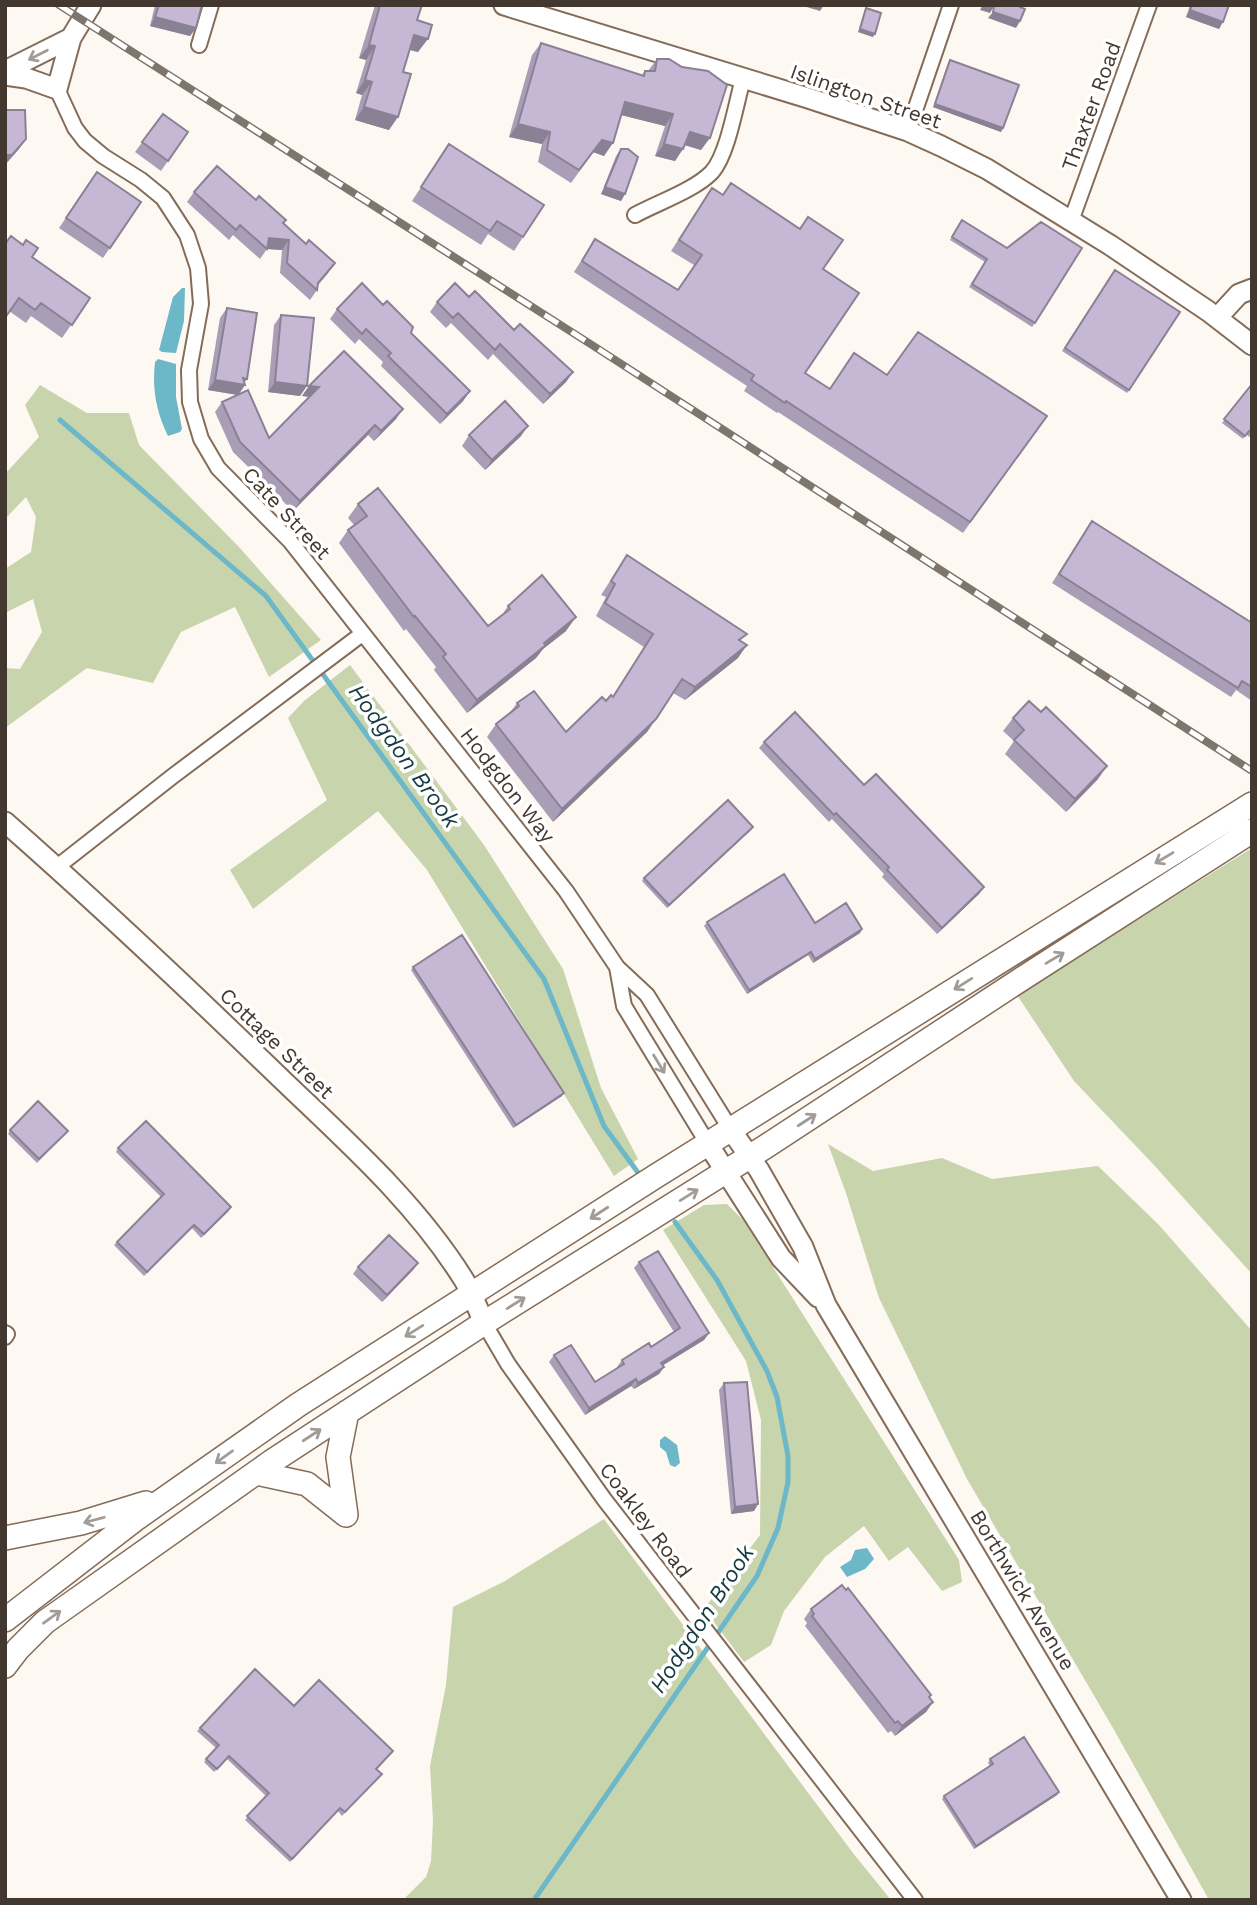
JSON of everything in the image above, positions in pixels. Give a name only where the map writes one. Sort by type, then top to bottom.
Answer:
[{"type":"main road","points":[[5,1620],[136,1518],[298,1405],[708,1144],[1252,804]]},
{"type":"main road","points":[[5,1666],[18,1648],[45,1622],[347,1412],[750,1157],[1252,831]]},
{"type":"main road","points":[[256,1473],[307,1485],[346,1515],[338,1457],[347,1412]]},
{"type":"main road","points":[[5,1538],[110,1516],[181,1488]]},
{"type":"street","points":[[5,73],[57,89],[71,38],[91,5]]},
{"type":"street","points":[[199,45],[211,5]]},
{"type":"street","name":"Islington Street","points":[[504,5],[908,131],[987,169],[1072,220],[1160,277],[1252,345]]},
{"type":"street","points":[[908,131],[951,5]]},
{"type":"street","name":"Thaxter Road","points":[[1072,220],[1149,5]]},
{"type":"street","points":[[5,73],[71,38]]},
{"type":"street","points":[[635,215],[710,174],[723,152],[743,79]]},
{"type":"street","name":"Cate Street","points":[[57,89],[75,128],[85,141],[163,198],[187,235],[198,268],[201,304],[189,370],[189,391],[195,422],[209,454],[229,482],[289,541],[362,634]]},
{"type":"street","points":[[1217,318],[1239,294],[1252,289]]},
{"type":"street","points":[[57,867],[297,681],[362,634]]},
{"type":"street","name":"Hodgdon Way","points":[[362,634],[566,891],[617,967],[647,995],[731,1130]]},
{"type":"street","name":"Cottage Street","points":[[5,822],[138,940],[377,1171],[422,1221],[465,1282],[484,1323]]},
{"type":"street","name":"Hodgdon Way","points":[[617,967],[624,1006],[708,1144]]},
{"type":"street","name":"Borthwick Avenue","points":[[731,1130],[803,1247],[826,1305],[1181,1900]]},
{"type":"street","name":"Borthwick Avenue","points":[[708,1144],[781,1258],[826,1305]]},
{"type":"street","name":"Coakley Road","points":[[484,1323],[508,1364],[573,1457],[692,1615],[915,1900]]},
{"type":"green space","points":[[40,385],[87,413],[129,413],[139,445],[239,547],[321,640],[269,677],[235,607],[181,632],[153,683],[87,668],[5,728],[5,668],[20,669],[42,632],[33,599],[5,613],[5,569],[31,552],[36,517],[26,497],[5,519],[5,474],[39,437],[25,405]]},
{"type":"green space","points":[[350,665],[484,845],[563,969],[601,1088],[638,1159],[614,1176],[427,870],[378,811],[253,909],[230,870],[327,800],[288,718],[304,701]]},
{"type":"green space","points":[[1252,848],[1252,1274],[1074,1081],[1017,995]]},
{"type":"green space","points":[[828,1144],[873,1171],[942,1158],[992,1179],[1098,1166],[1159,1225],[1252,1331],[1252,1900],[1209,1900],[1113,1728],[967,1479],[879,1298]]},
{"type":"green space","points":[[727,1204],[743,1220],[959,1560],[962,1582],[942,1591],[908,1547],[889,1561],[864,1526],[825,1557],[784,1611],[771,1645],[744,1662],[704,1609],[760,1535],[761,1420],[746,1361],[663,1230],[704,1205]]},
{"type":"green space","points":[[604,1519],[891,1900],[403,1900],[426,1877],[431,1861],[433,1821],[430,1766],[446,1685],[453,1607],[505,1581]]},
{"type":"water","points":[[185,288],[184,321],[176,353],[162,352],[159,350],[173,297]]},
{"type":"water","points":[[158,359],[176,364],[176,397],[182,429],[168,436],[160,418],[155,391],[155,362]]},
{"type":"water","points":[[665,1436],[677,1445],[680,1463],[675,1467],[670,1465],[666,1452],[660,1447],[660,1440]]},
{"type":"water","points":[[867,1548],[874,1559],[865,1569],[847,1577],[840,1567],[851,1560],[855,1550]]},
{"type":"building","points":[[159,5],[202,5],[196,28],[155,17]]},
{"type":"building","points":[[380,5],[422,5],[417,20],[432,25],[428,39],[414,35],[403,72],[411,74],[398,117],[364,107],[372,82],[365,80],[375,46],[369,45]]},
{"type":"building","points":[[991,5],[1021,5],[1020,7],[1025,9],[1020,21],[993,12],[994,6]]},
{"type":"building","points":[[1192,5],[1229,5],[1223,22],[1190,10]]},
{"type":"building","points":[[866,8],[881,13],[875,34],[860,29]]},
{"type":"building","points":[[541,43],[644,76],[645,71],[655,71],[657,59],[669,59],[682,67],[708,71],[727,85],[710,138],[690,132],[683,149],[664,144],[673,114],[625,102],[613,143],[602,140],[579,170],[547,150],[550,132],[518,124]]},
{"type":"building","points":[[950,60],[1019,85],[1003,128],[935,104]]},
{"type":"building","points":[[5,110],[25,110],[26,139],[12,155],[5,155]]},
{"type":"building","points":[[163,114],[188,132],[168,161],[142,142]]},
{"type":"building","points":[[449,144],[544,205],[523,237],[497,221],[490,231],[421,187]]},
{"type":"building","points":[[621,149],[628,149],[638,157],[625,194],[605,187]]},
{"type":"building","points":[[217,166],[256,200],[259,196],[286,220],[283,223],[306,244],[309,240],[335,263],[318,283],[317,290],[287,263],[289,240],[269,238],[267,249],[240,225],[236,230],[194,192]]},
{"type":"building","points":[[97,172],[141,202],[110,248],[66,218]]},
{"type":"building","points":[[731,183],[800,229],[808,217],[843,240],[823,269],[859,293],[805,373],[830,389],[854,353],[887,375],[918,332],[1047,416],[970,522],[786,401],[785,403],[751,380],[754,375],[582,261],[595,239],[678,290],[702,255],[679,240],[712,188],[723,195]]},
{"type":"building","points":[[962,220],[1007,248],[1041,222],[1082,248],[1035,323],[972,284],[987,259],[952,237]]},
{"type":"building","points":[[11,236],[23,245],[26,240],[38,248],[32,257],[90,298],[72,325],[41,303],[35,310],[19,298],[7,315],[5,314],[5,244]]},
{"type":"building","points":[[1115,270],[1180,312],[1129,390],[1065,348]]},
{"type":"building","points":[[362,283],[383,305],[387,301],[413,327],[411,333],[470,391],[447,414],[388,356],[391,353],[366,329],[362,334],[337,309]]},
{"type":"building","points":[[455,283],[469,297],[475,291],[514,330],[520,324],[573,372],[550,394],[500,344],[495,350],[458,313],[453,318],[437,302]]},
{"type":"building","points":[[227,308],[257,313],[247,379],[243,378],[245,385],[215,380]]},
{"type":"building","points":[[281,315],[314,318],[307,386],[275,382]]},
{"type":"building","points":[[344,351],[403,409],[381,431],[375,425],[300,501],[240,442],[222,402],[248,390],[269,438],[319,387],[309,386]]},
{"type":"building","points":[[1252,384],[1252,433],[1249,431],[1245,436],[1224,419]]},
{"type":"building","points":[[505,401],[528,426],[492,460],[469,435]]},
{"type":"building","points":[[378,488],[488,626],[510,609],[508,606],[542,575],[576,617],[544,643],[546,645],[477,700],[443,657],[446,654],[414,617],[348,530],[367,516],[358,504]]},
{"type":"building","points":[[1092,521],[1252,623],[1252,687],[1242,681],[1238,688],[1059,574]]},
{"type":"building","points":[[627,555],[747,634],[739,640],[747,645],[695,687],[682,679],[656,719],[562,809],[496,724],[534,691],[566,732],[602,697],[606,701],[611,695],[613,697],[653,634],[605,603],[615,584],[611,581]]},
{"type":"building","points":[[1029,701],[1041,712],[1046,707],[1107,766],[1075,799],[1014,740],[1024,730],[1013,718]]},
{"type":"building","points":[[795,712],[864,785],[876,774],[984,887],[942,928],[887,870],[889,867],[836,813],[834,815],[764,742]]},
{"type":"building","points":[[728,800],[753,827],[669,905],[644,878]]},
{"type":"building","points":[[784,874],[815,923],[846,903],[862,929],[815,959],[811,952],[749,990],[707,922]]},
{"type":"building","points":[[462,935],[564,1093],[516,1125],[413,967]]},
{"type":"building","points":[[38,1101],[68,1131],[39,1159],[10,1130]]},
{"type":"building","points":[[146,1121],[231,1207],[204,1234],[194,1225],[147,1272],[117,1242],[164,1194],[118,1148]]},
{"type":"building","points":[[389,1235],[418,1263],[387,1295],[358,1267]]},
{"type":"building","points":[[658,1251],[709,1333],[661,1363],[664,1367],[638,1383],[636,1379],[589,1408],[554,1355],[571,1345],[595,1382],[624,1364],[622,1360],[649,1343],[651,1347],[680,1328],[639,1262]]},
{"type":"building","points":[[747,1382],[758,1504],[735,1507],[724,1383]]},
{"type":"building","points":[[842,1585],[846,1590],[848,1588],[931,1695],[929,1697],[933,1702],[902,1726],[898,1721],[895,1723],[812,1616],[814,1614],[811,1609]]},
{"type":"building","points":[[255,1669],[294,1706],[319,1680],[393,1751],[376,1769],[382,1774],[345,1812],[340,1808],[292,1859],[247,1816],[269,1793],[229,1756],[217,1769],[206,1759],[219,1745],[200,1728]]},
{"type":"building","points":[[1024,1737],[1059,1792],[976,1846],[944,1796],[993,1764],[990,1759]]},
{"type":"waterway","name":"Hodgdon Brook","points":[[60,420],[266,596],[544,979],[604,1126],[639,1174]]},
{"type":"waterway","name":"Hodgdon Brook","points":[[534,1900],[757,1576],[778,1528],[788,1482],[788,1456],[777,1397],[767,1371],[717,1280],[675,1222]]},
{"type":"railway","points":[[59,5],[1252,771]]}]
